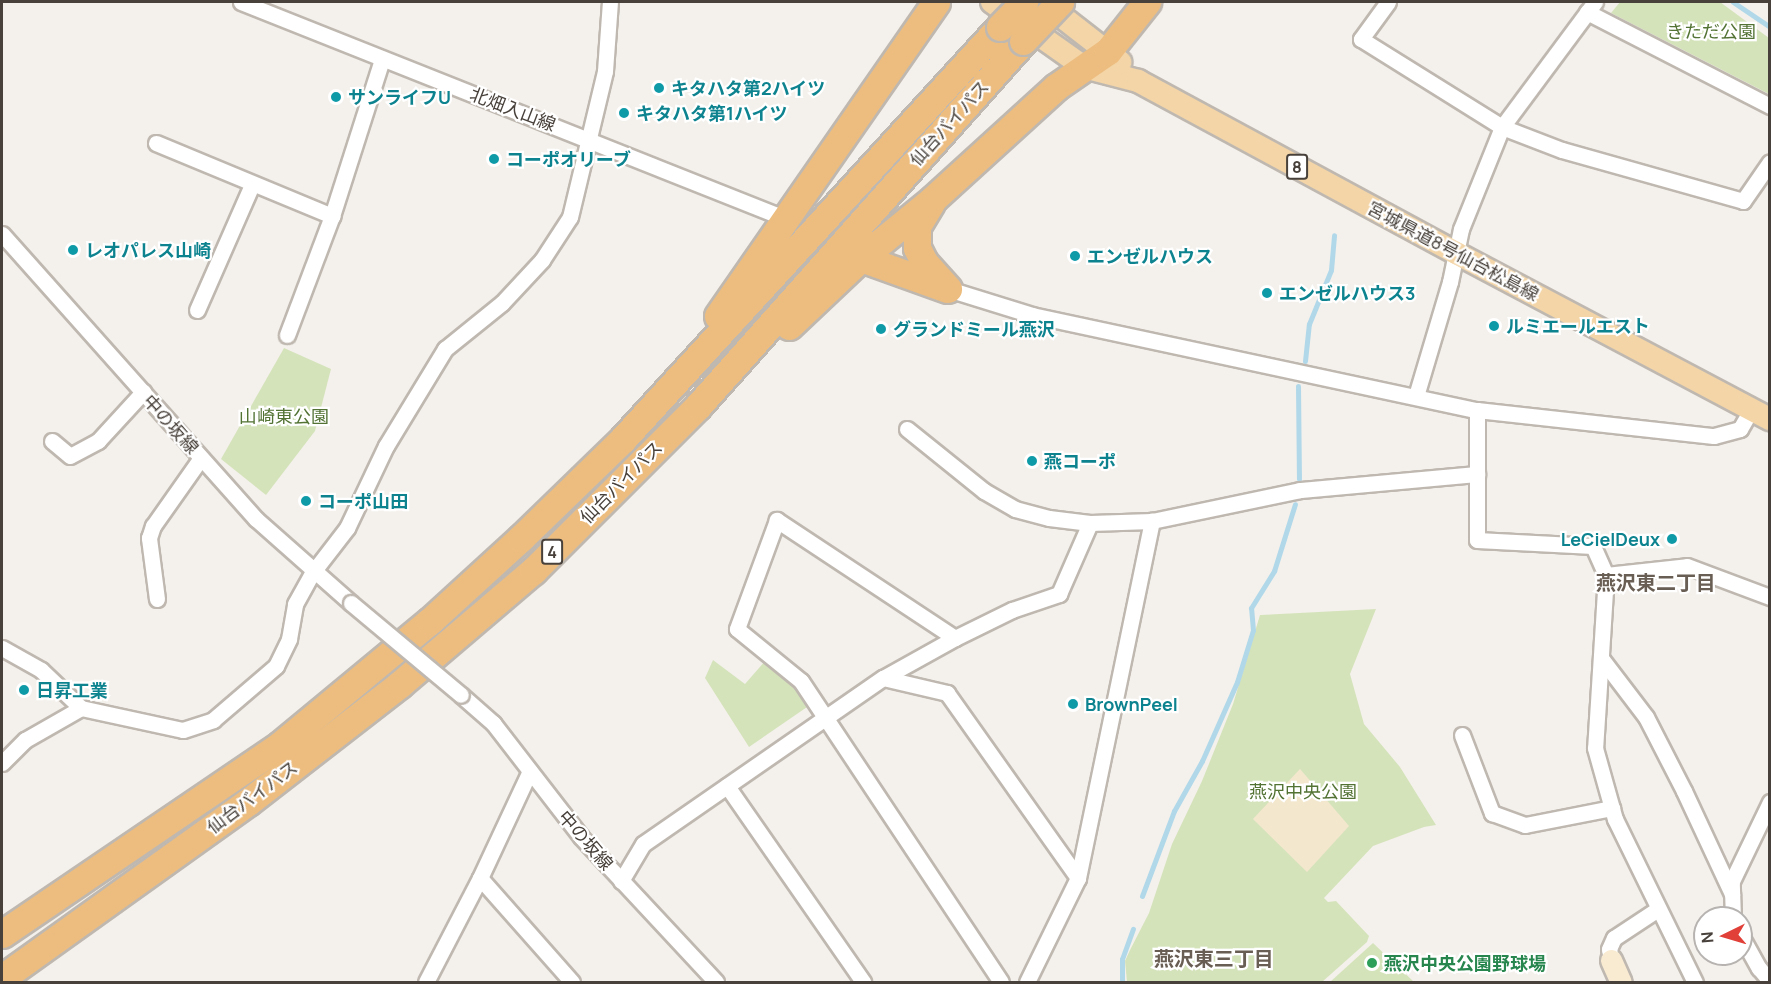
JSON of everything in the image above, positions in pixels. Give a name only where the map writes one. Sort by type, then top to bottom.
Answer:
[{"type":"highway","points":[[676,379],[784,218],[936,2]]},
{"type":"highway","name":"仙台バイパス","points":[[2,934],[280,745],[430,621],[521,538],[622,439],[781,269],[1024,2]]},
{"type":"highway","name":"仙台バイパス","points":[[2,978],[248,802],[400,684],[533,571],[698,406],[1060,2]]},
{"type":"highway","points":[[698,406],[736,376],[861,258],[933,199],[1056,87],[1108,51],[1147,2]]},
{"type":"highway","points":[[933,199],[917,226],[917,248],[924,262],[948,290]]},
{"type":"highway","points":[[861,258],[948,290]]},
{"type":"main road","name":"宮城県道8号仙台松島線","points":[[992,2],[1084,68],[1138,81],[1761,414]]},
{"type":"main road","name":"宮城県道8号仙台松島線","points":[[1043,2],[1108,51],[1138,81]]},
{"type":"street","name":"北畑入山線","points":[[241,2],[784,218]]},
{"type":"street","points":[[2,648],[41,670],[81,708],[183,730],[213,720],[276,666],[289,639],[295,604],[313,572],[347,528],[386,446],[446,349],[502,303],[534,269],[570,217],[605,71],[610,2]]},
{"type":"street","points":[[1388,2],[1361,39],[1502,127],[1562,150],[1743,201],[1770,162]]},
{"type":"street","points":[[1416,396],[1450,282],[1461,229],[1502,127],[1591,7],[1770,106]]},
{"type":"street","points":[[287,335],[332,216],[382,59]]},
{"type":"street","points":[[156,143],[332,216]]},
{"type":"street","points":[[196,310],[252,184]]},
{"type":"street","name":"中の坂線","points":[[2,234],[256,519],[313,572],[493,723],[581,837],[716,982]]},
{"type":"street","points":[[948,290],[1032,315],[1477,411],[1714,436],[1740,429],[1761,414]]},
{"type":"street","points":[[52,441],[70,456],[98,441],[143,392]]},
{"type":"street","points":[[1477,411],[1477,540],[1593,546],[1606,575],[1595,748],[1612,808],[1658,909],[1695,982]]},
{"type":"street","points":[[907,429],[984,491],[1015,509],[1049,518],[1090,523],[1152,520],[1300,490],[1477,474]]},
{"type":"street","points":[[157,599],[149,538],[153,526],[201,458]]},
{"type":"street","points":[[955,638],[777,520],[738,629],[801,681],[1001,982]]},
{"type":"street","points":[[1027,982],[1078,878],[1152,520]]},
{"type":"street","points":[[621,881],[643,844],[828,719],[883,678],[955,638],[1012,610],[1059,594],[1090,523]]},
{"type":"street","points":[[1606,575],[1687,566],[1770,597]]},
{"type":"street","points":[[1601,658],[1646,717],[1684,791],[1732,894]]},
{"type":"street","points":[[883,678],[947,693],[1078,878]]},
{"type":"street","points":[[2,763],[25,740],[81,708]]},
{"type":"street","points":[[1462,735],[1492,813],[1525,825],[1612,808]]},
{"type":"street","points":[[432,980],[530,771]]},
{"type":"street","points":[[727,786],[864,982]]},
{"type":"street","points":[[1732,906],[1732,881],[1769,806]]},
{"type":"street","points":[[480,878],[572,982]]},
{"type":"street","points":[[1621,982],[1609,950],[1614,938],[1658,909]]},
{"type":"street","points":[[1753,957],[1770,981]]},
{"type":"green space","name":"きただ公園","points":[[1620,2],[1720,2],[1769,38],[1769,94],[1611,13]]},
{"type":"green space","name":"山崎東公園","points":[[284,348],[331,369],[315,431],[266,495],[221,459]]},
{"type":"green space","name":"燕沢中央公園","points":[[1376,609],[1350,674],[1364,724],[1400,767],[1436,825],[1424,827],[1373,846],[1324,898],[1328,902],[1336,901],[1369,936],[1367,942],[1322,982],[1127,982],[1125,961],[1149,913],[1172,844],[1202,781],[1233,704],[1260,615]]},
{"type":"green space","points":[[713,660],[745,684],[766,660],[788,679],[810,705],[749,747],[705,678]]},
{"type":"green space","name":"燕沢中央公園野球場","points":[[1373,943],[1414,982],[1330,982]]},
{"type":"sand","points":[[1300,769],[1349,826],[1307,872],[1253,819]]},
{"type":"waterway","points":[[1733,2],[1770,27]]},
{"type":"waterway","points":[[1305,361],[1309,324],[1331,270],[1334,235]]},
{"type":"waterway","points":[[1298,386],[1299,479]]},
{"type":"waterway","points":[[1142,896],[1174,811],[1202,761],[1237,682],[1253,630],[1251,608],[1274,571],[1295,504]]},
{"type":"waterway","points":[[1122,982],[1122,959],[1133,929]]},
{"type":"place","name":"キタハタ第2ハイツ","points":[[659,88]]},
{"type":"place","name":"サンライフU","points":[[336,97]]},
{"type":"place","name":"キタハタ第1ハイツ","points":[[624,113]]},
{"type":"place","name":"コーポオリーブ","points":[[494,159]]},
{"type":"place","name":"レオパレス山崎","points":[[73,250]]},
{"type":"place","name":"エンゼルハウス","points":[[1075,256]]},
{"type":"place","name":"エンゼルハウス3","points":[[1267,293]]},
{"type":"place","name":"ルミエールエスト","points":[[1494,326]]},
{"type":"place","name":"グランドミール燕沢","points":[[881,329]]},
{"type":"place","name":"燕コーポ","points":[[1032,461]]},
{"type":"place","name":"コーポ山田","points":[[306,501]]},
{"type":"place","name":"LeCielDeux","points":[[1672,539]]},
{"type":"place","name":"日昇工業","points":[[24,690]]},
{"type":"place","name":"BrownPeel","points":[[1073,704]]},
{"type":"place","name":"燕沢中央公園野球場","points":[[1372,963]]},
{"type":"district","name":"燕沢東二丁目","points":[[1656,582]]},
{"type":"district","name":"燕沢東三丁目","points":[[1214,958]]}]
